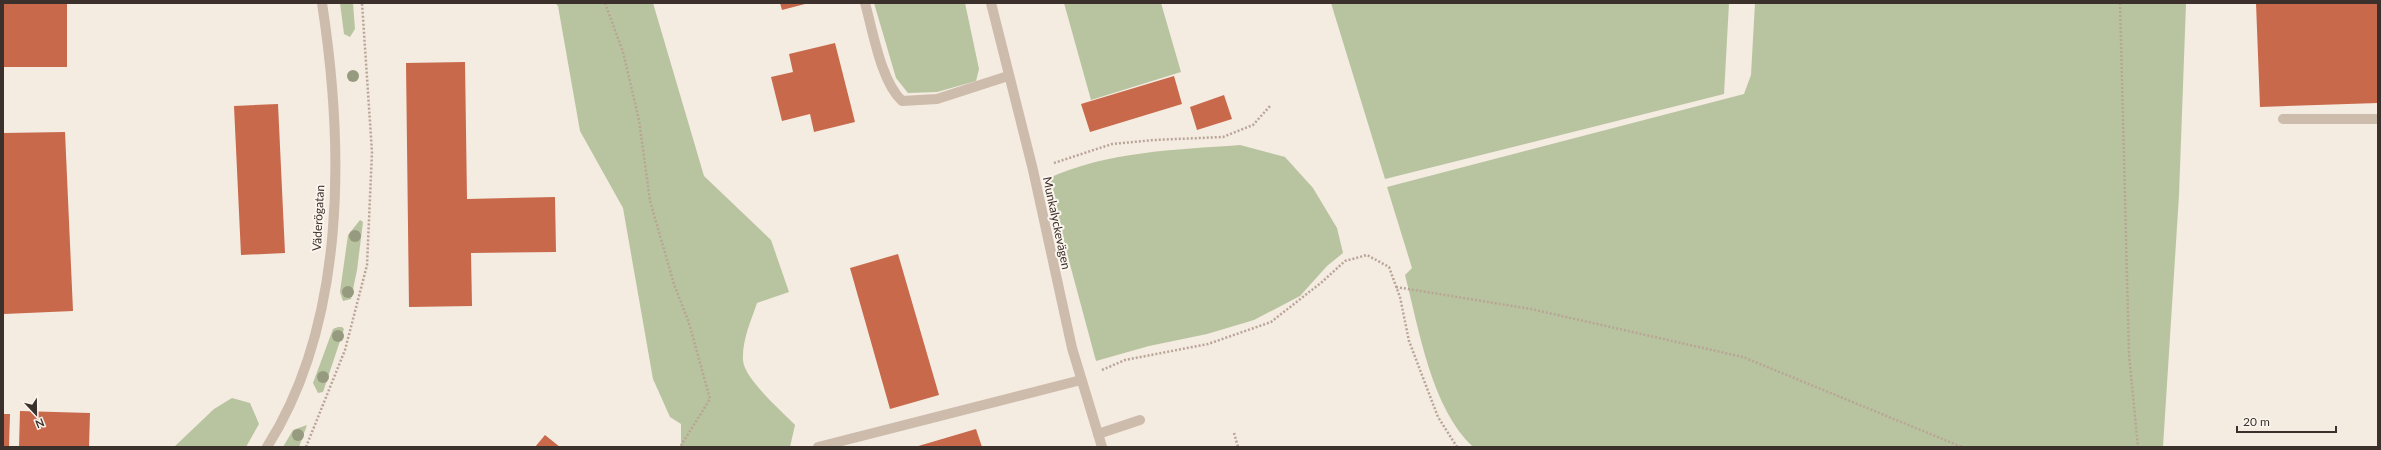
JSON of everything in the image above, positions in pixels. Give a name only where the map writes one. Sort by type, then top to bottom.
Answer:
[{"type":"street","name":"Väderögatan","points":[[267,447],[296,393],[318,328],[333,232],[334,121],[322,3]]},
{"type":"street","points":[[865,3],[887,78],[893,93],[902,101],[937,99],[1008,76]]},
{"type":"street","name":"Munkalyckevägen","points":[[991,3],[1032,170],[1072,348],[1102,447]]},
{"type":"street","points":[[2283,119],[2378,119]]},
{"type":"street","points":[[818,447],[1082,380]]},
{"type":"street","points":[[1098,434],[1140,420]]},
{"type":"path","points":[[605,3],[625,59],[639,120],[650,201],[674,284],[689,323],[710,399],[680,447]]},
{"type":"path","points":[[2120,3],[2129,355],[2138,447]]},
{"type":"path","points":[[1032,170],[1112,144],[1154,140],[1223,137],[1253,125],[1270,106]]},
{"type":"path","points":[[1082,380],[1125,360],[1208,344],[1271,322],[1322,282],[1345,261],[1367,255],[1389,267],[1396,287],[1409,341],[1427,389],[1438,417],[1457,447]]},
{"type":"path","points":[[1396,287],[1531,309],[1743,357],[1962,447]]},
{"type":"path","points":[[1234,433],[1238,447]]},
{"type":"green space","points":[[340,3],[353,3],[355,29],[350,37],[344,34]]},
{"type":"green space","points":[[555,3],[653,3],[704,176],[771,240],[789,292],[757,303],[745,338],[743,360],[745,368],[756,385],[795,425],[790,447],[681,447],[681,424],[670,417],[653,379],[623,208],[580,131],[558,6]]},
{"type":"green space","points":[[874,3],[965,3],[979,69],[976,81],[937,92],[908,93],[896,78]]},
{"type":"green space","points":[[1064,3],[1161,3],[1181,72],[1091,100]]},
{"type":"green space","points":[[1331,3],[1729,3],[1724,94],[1385,179]]},
{"type":"green space","points":[[1755,3],[2186,3],[2179,195],[2163,447],[1473,447],[1459,431],[1447,411],[1428,367],[1405,275],[1412,268],[1387,187],[1744,94],[1751,75]]},
{"type":"green space","points":[[1240,145],[1285,157],[1313,188],[1337,228],[1343,253],[1327,266],[1300,296],[1254,320],[1207,334],[1149,346],[1096,361],[1047,179],[1070,170],[1117,157],[1142,153]]},
{"type":"green space","points":[[360,220],[363,222],[357,270],[351,299],[343,301],[340,292],[348,235]]},
{"type":"green space","points":[[342,327],[344,329],[323,392],[318,393],[313,383],[333,329]]},
{"type":"green space","points":[[232,398],[250,403],[259,424],[246,447],[174,447],[214,409]]},
{"type":"green space","points":[[307,425],[299,447],[283,447],[293,430]]},
{"type":"building","points":[[3,3],[67,3],[67,67],[3,67]]},
{"type":"building","points":[[780,3],[805,3],[805,4],[782,10]]},
{"type":"building","points":[[2256,3],[2378,3],[2378,103],[2260,107]]},
{"type":"building","points":[[835,43],[855,122],[814,132],[810,114],[782,121],[771,77],[793,72],[789,54]]},
{"type":"building","points":[[465,62],[467,199],[555,197],[556,252],[471,253],[472,306],[409,307],[406,63]]},
{"type":"building","points":[[1174,76],[1182,104],[1090,132],[1081,104]]},
{"type":"building","points":[[1224,95],[1232,119],[1197,130],[1190,107]]},
{"type":"building","points":[[278,104],[285,253],[241,255],[234,106]]},
{"type":"building","points":[[65,132],[73,311],[4,314],[3,133]]},
{"type":"building","points":[[898,254],[939,395],[890,409],[850,268]]},
{"type":"building","points":[[20,411],[90,413],[89,447],[19,447]]},
{"type":"building","points":[[3,414],[10,414],[9,447],[3,447]]},
{"type":"building","points":[[976,429],[982,447],[915,447]]},
{"type":"building","points":[[545,435],[560,447],[535,447]]}]
